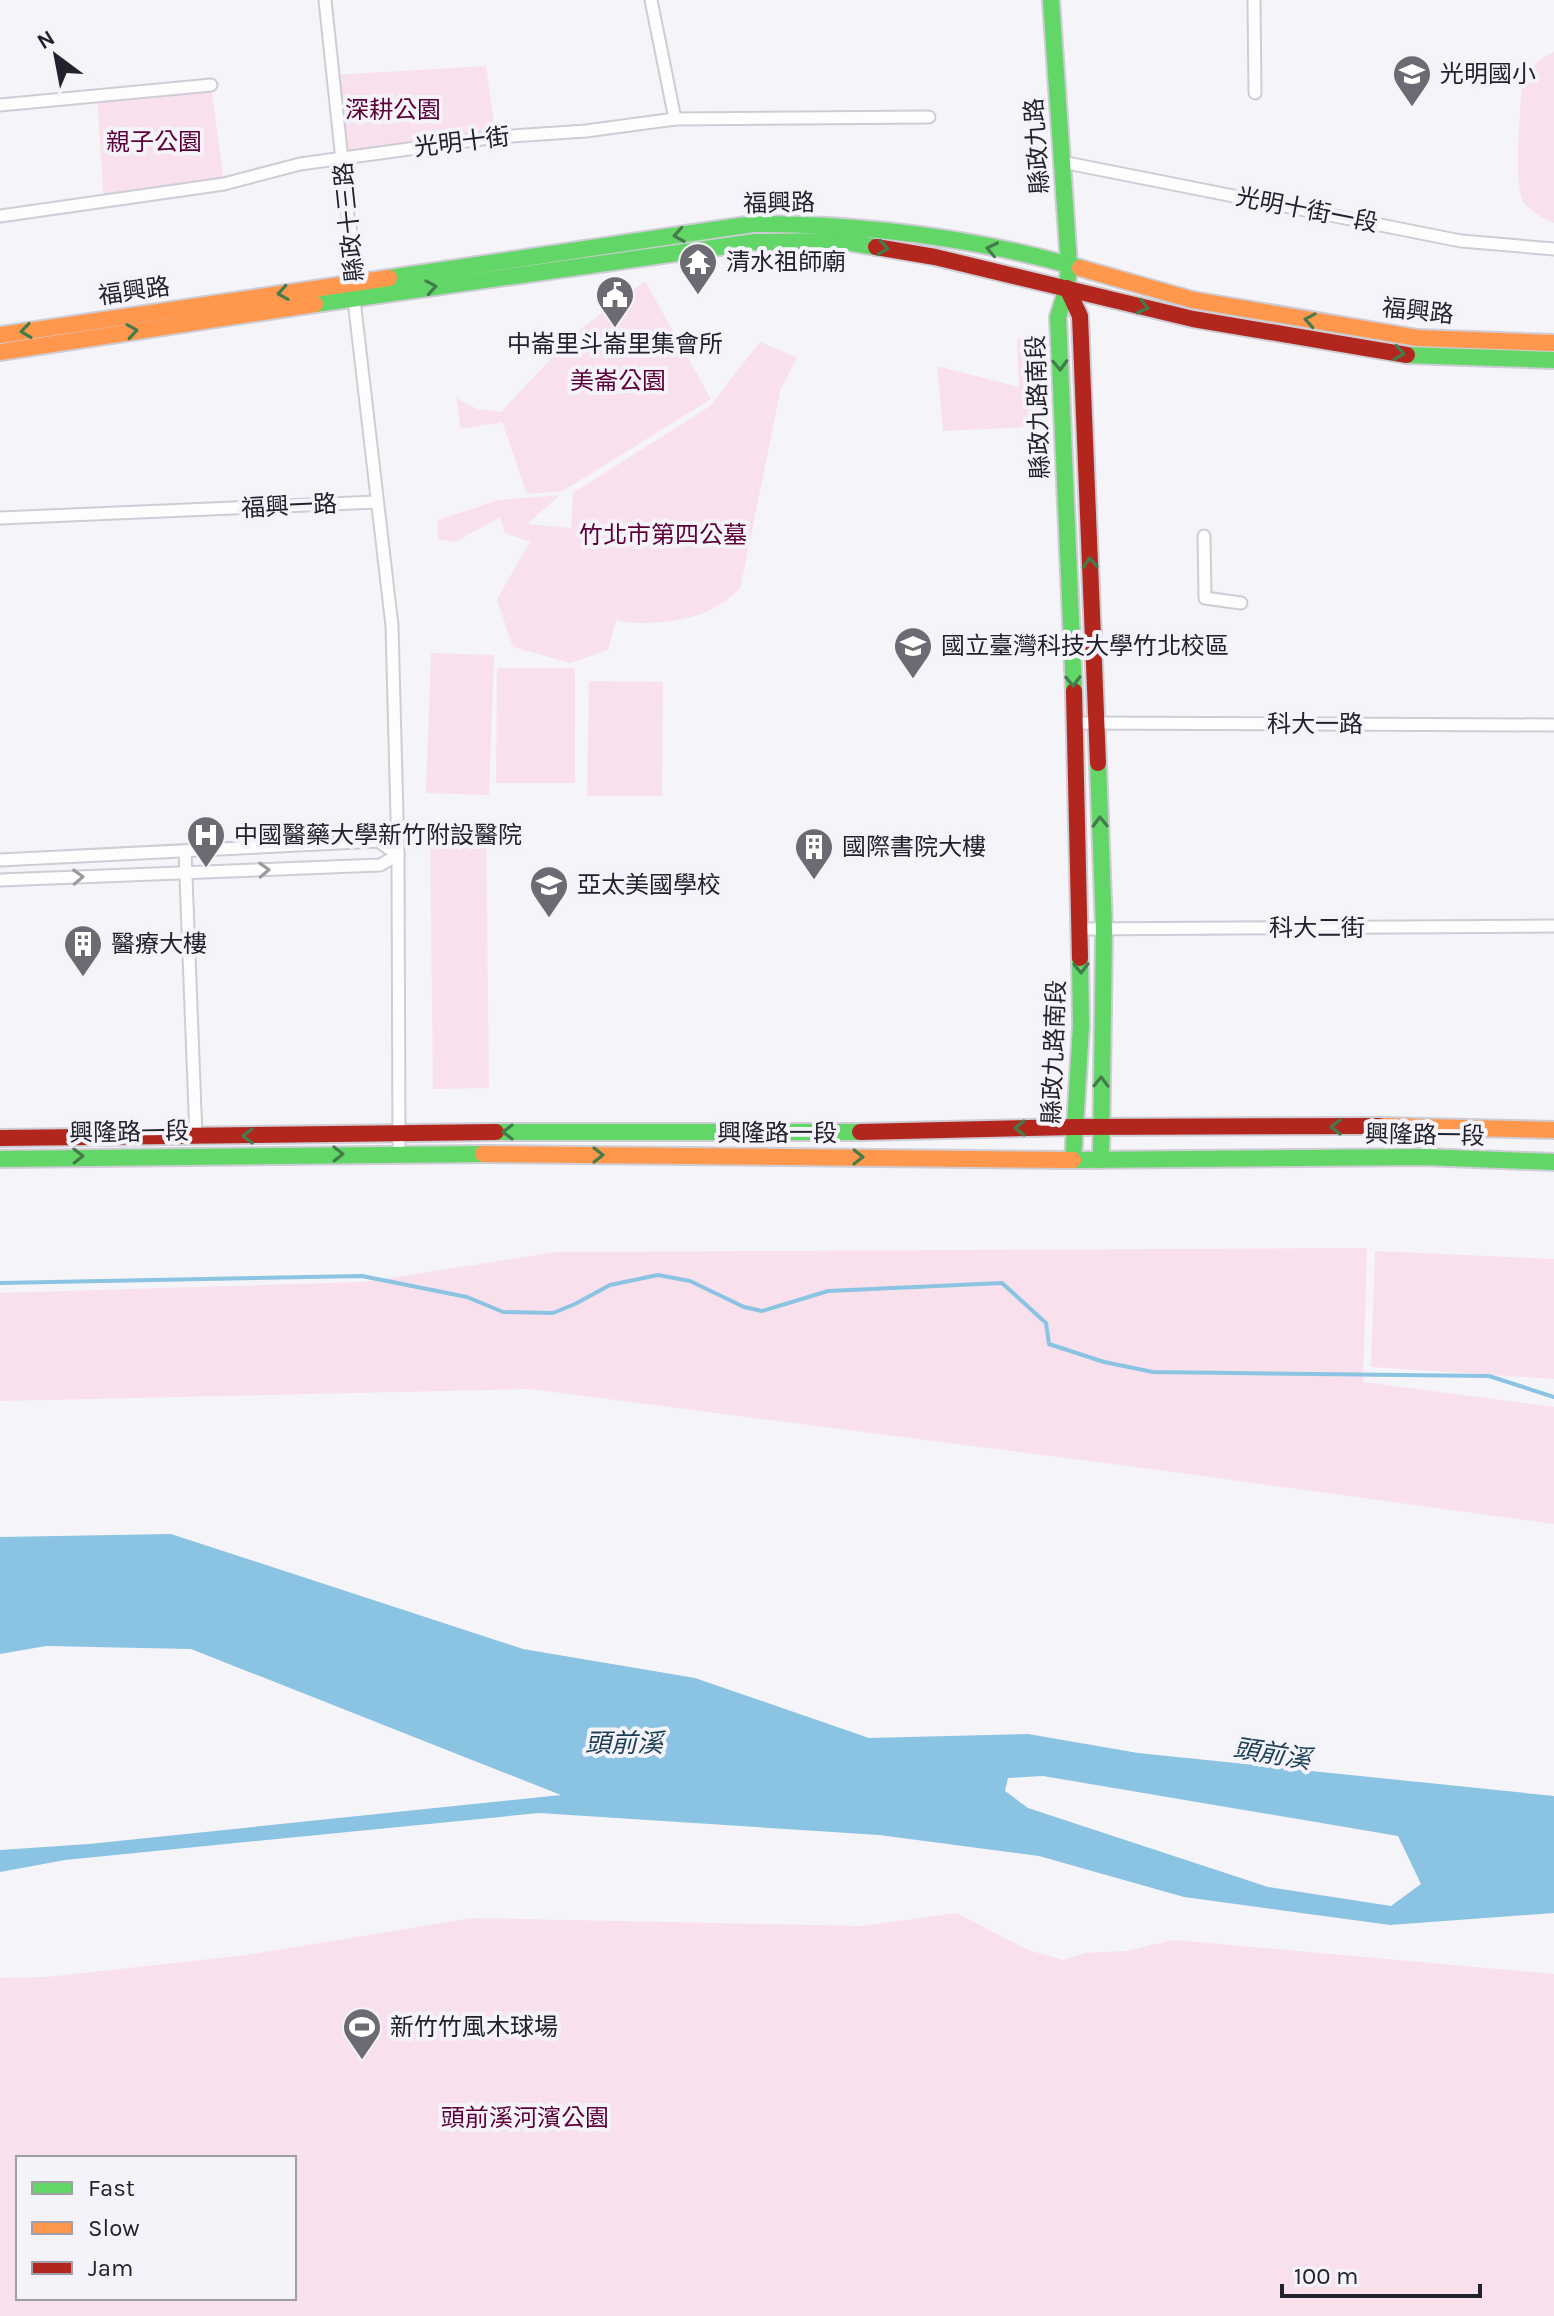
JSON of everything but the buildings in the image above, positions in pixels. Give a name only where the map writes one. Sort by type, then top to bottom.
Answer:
[{"type":"street","name":"縣政十三路","points":[[325,0],[348,217],[360,281],[354,300]]},
{"type":"street","points":[[651,0],[675,119]]},
{"type":"street","name":"縣政九路","points":[[1051,0],[1069,265],[1067,288]]},
{"type":"street","points":[[1254,0],[1255,93]]},
{"type":"street","points":[[0,105],[211,85]]},
{"type":"street","name":"光明十街","points":[[0,216],[224,184],[300,164],[343,157],[496,137],[586,131],[675,119],[929,117]]},
{"type":"street","name":"光明十街一段","points":[[1062,162],[1461,241],[1554,249]]},
{"type":"street","name":"福興路","points":[[0,335],[753,224],[803,224],[934,237],[1069,265],[1193,300],[1418,338],[1554,343]]},
{"type":"street","name":"福興路","points":[[0,352],[468,281],[755,242],[840,241],[935,257],[1193,319],[1416,356],[1554,360]]},
{"type":"street","name":"縣政九路南段","points":[[1067,288],[1058,317],[1075,723],[1080,929],[1081,1026],[1073,1160]]},
{"type":"street","name":"縣政九路南段","points":[[1067,288],[1080,316],[1096,723],[1104,929],[1101,1160]]},
{"type":"street","points":[[354,300],[392,626],[398,855],[399,1153]]},
{"type":"street","name":"福興一路","points":[[0,518],[376,502]]},
{"type":"street","points":[[1204,536],[1205,598],[1241,603]]},
{"type":"street","name":"科大一路","points":[[1075,723],[1554,725]]},
{"type":"street","points":[[0,860],[378,841],[398,855]]},
{"type":"street","points":[[185,851],[196,1137]]},
{"type":"street","points":[[0,880],[380,865],[398,855]]},
{"type":"street","name":"科大二街","points":[[1080,929],[1554,926]]},
{"type":"street","name":"興隆路一段","points":[[0,1138],[399,1133],[824,1133],[1075,1127],[1450,1126],[1554,1130]]},
{"type":"street","name":"興隆路一段","points":[[0,1159],[399,1153],[1073,1160],[1424,1157],[1554,1162]]},
{"type":"green space","points":[[1554,52],[1554,223],[1541,217],[1523,201],[1518,161],[1522,81],[1536,64]]},
{"type":"green space","name":"深耕公園","points":[[486,66],[496,137],[343,157],[333,75]]},
{"type":"green space","name":"親子公園","points":[[211,85],[224,184],[104,203],[97,95]]},
{"type":"green space","name":"美崙公園","points":[[645,281],[711,399],[563,491],[527,494],[502,422],[461,429],[456,398],[477,409],[501,412],[575,333]]},
{"type":"green space","points":[[1017,338],[1044,340],[1048,426],[943,431],[937,366],[1019,387]]},
{"type":"green space","name":"竹北市第四公墓","points":[[760,342],[797,358],[781,388],[740,589],[714,608],[693,616],[652,623],[616,620],[608,650],[570,663],[513,647],[497,599],[530,542],[505,533],[500,517],[455,542],[437,539],[438,520],[499,500],[560,495],[527,524],[571,528],[573,493],[710,406]]},
{"type":"green space","points":[[431,653],[494,655],[489,795],[426,793]]},
{"type":"green space","points":[[497,668],[575,668],[575,783],[496,783]]},
{"type":"green space","points":[[589,681],[663,682],[662,796],[587,796]]},
{"type":"green space","points":[[486,824],[489,1088],[433,1089],[430,825]]},
{"type":"green space","points":[[1367,1248],[1363,1382],[1554,1407],[1554,1524],[530,1389],[0,1401],[0,1293],[363,1282],[556,1252]]},
{"type":"green space","points":[[1375,1251],[1554,1259],[1554,1379],[1371,1367]]},
{"type":"green space","name":"頭前溪河濱公園","points":[[956,1913],[1028,1950],[1064,1960],[1084,1953],[1125,1951],[1174,1940],[1554,1974],[1554,2316],[0,2316],[0,1978],[47,1977],[246,1955],[472,1918],[863,1926]]},
{"type":"water","name":"頭前溪","points":[[171,1534],[523,1649],[695,1678],[869,1738],[1028,1734],[1138,1753],[1554,1796],[1554,1913],[1390,1925],[1184,1897],[1039,1856],[879,1835],[539,1813],[65,1860],[0,1872],[0,1850],[89,1844],[561,1795],[191,1649],[46,1646],[0,1654],[0,1537]],"holes":[[[1043,1776],[1398,1836],[1421,1884],[1391,1906],[1268,1887],[1028,1808],[1005,1791],[1008,1778]]]},
{"type":"waterway","points":[[0,1283],[362,1276],[467,1297],[503,1312],[553,1313],[610,1285],[658,1275],[690,1281],[744,1307],[762,1311],[828,1291],[1002,1283],[1046,1323],[1049,1344],[1104,1362],[1153,1372],[1489,1376],[1554,1397]]},
{"type":"traffic: fast","points":[[1051,0],[1069,265],[1067,288],[1058,317],[1074,691]]},
{"type":"traffic: fast","points":[[389,278],[753,224],[835,227],[918,235],[1000,248],[1080,268]]},
{"type":"traffic: fast","points":[[315,304],[755,242],[840,241],[876,247]]},
{"type":"traffic: fast","points":[[1407,355],[1554,360]]},
{"type":"traffic: fast","points":[[1098,763],[1104,929],[1101,1160]]},
{"type":"traffic: fast","points":[[1073,1160],[1081,1026],[1080,958]]},
{"type":"traffic: fast","points":[[496,1132],[860,1132]]},
{"type":"traffic: fast","points":[[0,1159],[483,1154]]},
{"type":"traffic: fast","points":[[1073,1160],[1424,1157],[1554,1162]]},
{"type":"traffic: slow","points":[[1080,268],[1193,300],[1418,338],[1554,343]]},
{"type":"traffic: slow","points":[[0,335],[389,278]]},
{"type":"traffic: slow","points":[[0,352],[315,304]]},
{"type":"traffic: slow","points":[[1379,1126],[1554,1130]]},
{"type":"traffic: slow","points":[[483,1154],[1073,1160]]},
{"type":"traffic: jam","points":[[876,247],[935,257],[1193,319],[1407,355]]},
{"type":"traffic: jam","points":[[1067,288],[1080,316],[1098,763]]},
{"type":"traffic: jam","points":[[1074,691],[1080,958]]},
{"type":"traffic: jam","points":[[860,1132],[1075,1127],[1379,1126]]},
{"type":"traffic: jam","points":[[0,1138],[496,1132]]},
{"type":"place","name":"光明國小","points":[[1412,108]]},
{"type":"place","name":"清水祖師廟","points":[[698,296]]},
{"type":"place","name":"中崙里斗崙里集會所","points":[[615,329]]},
{"type":"place","name":"國立臺灣科技大學竹北校區","points":[[913,680]]},
{"type":"place","name":"中國醫藥大學新竹附設醫院","points":[[206,869]]},
{"type":"place","name":"國際書院大樓","points":[[814,881]]},
{"type":"place","name":"亞太美國學校","points":[[549,919]]},
{"type":"place","name":"醫療大樓","points":[[83,978]]},
{"type":"place","name":"新竹竹風木球場","points":[[362,2061]]}]
